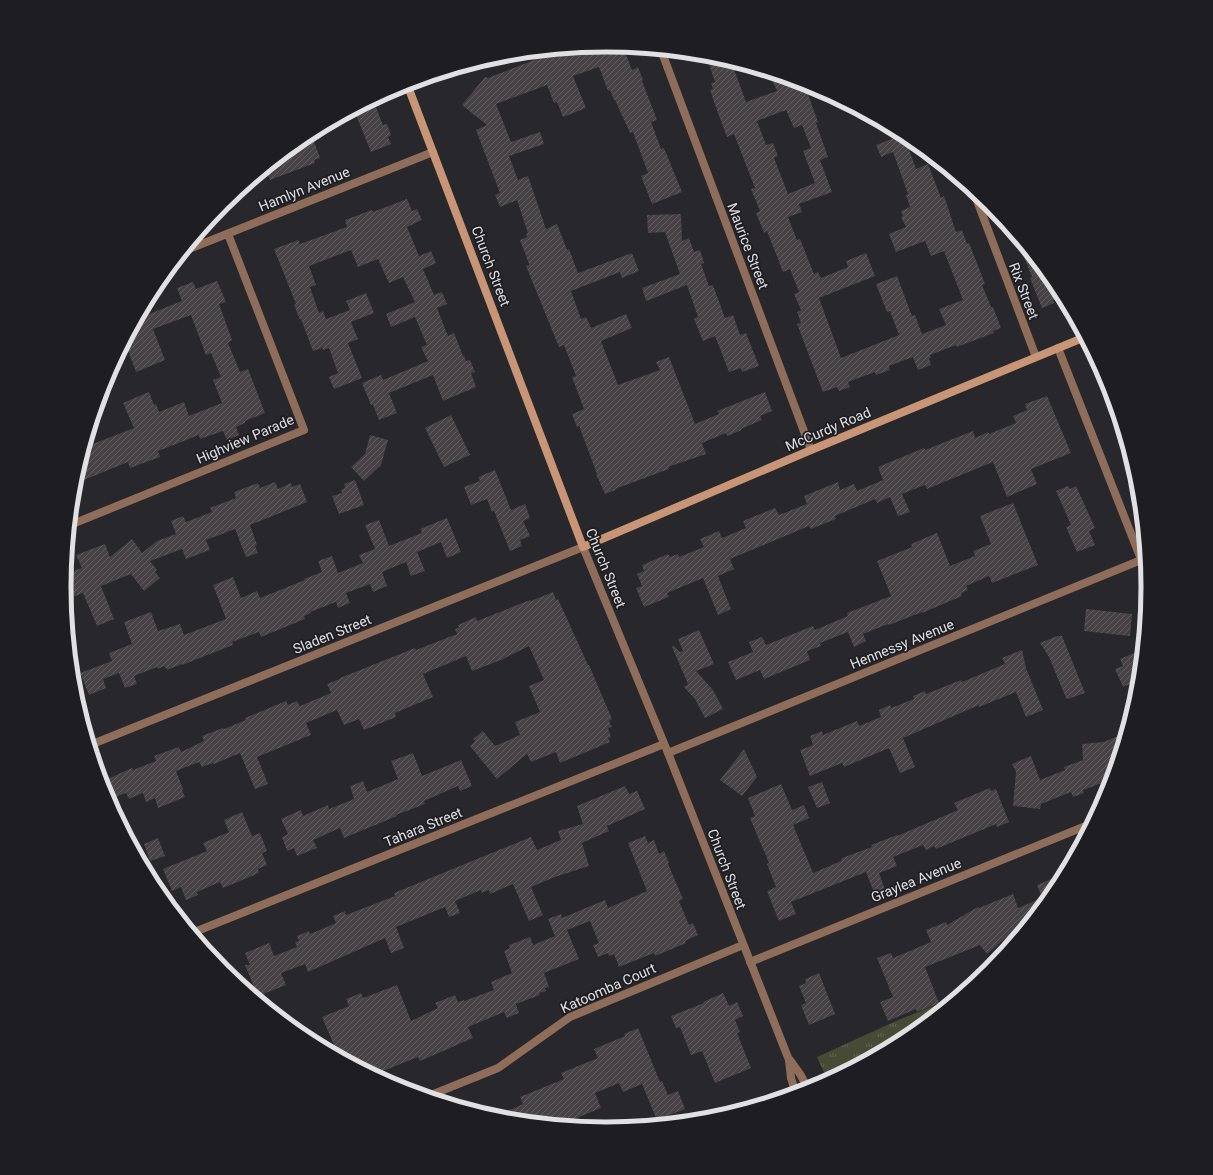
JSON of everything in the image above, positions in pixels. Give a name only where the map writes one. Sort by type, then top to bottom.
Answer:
[{"type":"main road","name":"Church Street","points":[[410,90],[583,547]]},
{"type":"main road","name":"McCurdy Road","points":[[583,547],[811,450],[1080,339]]},
{"type":"street","name":"Maurice Street","points":[[663,55],[811,450]]},
{"type":"street","name":"Hamlyn Avenue","points":[[194,247],[433,152]]},
{"type":"street","name":"Rix Street","points":[[977,202],[1036,357]]},
{"type":"street","name":"Highview Parade","points":[[75,523],[304,430],[228,234]]},
{"type":"street","points":[[1058,348],[1141,551]]},
{"type":"street","name":"Church Street","points":[[583,547],[664,744],[789,1060]]},
{"type":"street","name":"Sladen Street","points":[[94,743],[583,547]]},
{"type":"street","name":"Hennessy Avenue","points":[[668,754],[1141,560]]},
{"type":"street","name":"Tahara Street","points":[[196,931],[664,744]]},
{"type":"street","name":"Graylea Avenue","points":[[750,962],[1086,826]]},
{"type":"street","name":"Katoomba Court","points":[[432,1094],[498,1068],[570,1017],[743,945]]},
{"type":"street","points":[[789,1060],[806,1084]]},
{"type":"street","points":[[789,1060],[791,1078],[794,1089]]},
{"type":"green space","points":[[946,1001],[904,1033],[843,1068],[826,1076],[817,1057],[896,1021]]},
{"type":"building","points":[[571,53],[625,53],[632,70],[638,67],[657,120],[651,122],[661,149],[664,148],[682,192],[652,204],[641,176],[648,173],[633,132],[630,133],[610,90],[608,91],[599,67],[573,76],[586,108],[563,117],[557,102],[554,103],[547,85],[496,104],[511,142],[540,132],[544,144],[509,156],[518,180],[528,176],[546,229],[557,224],[578,273],[632,253],[639,271],[622,278],[620,272],[571,291],[581,319],[586,317],[591,328],[626,314],[632,328],[601,341],[618,385],[660,370],[656,362],[669,357],[695,424],[719,414],[717,411],[765,392],[772,411],[760,416],[762,420],[727,436],[726,433],[702,443],[706,454],[668,467],[669,469],[605,494],[596,474],[579,426],[577,427],[572,414],[584,409],[572,377],[576,376],[564,345],[559,347],[526,266],[529,264],[520,240],[527,237],[526,234],[528,233],[517,200],[500,207],[495,195],[500,193],[476,130],[487,125],[462,105],[485,77],[488,78],[544,56]]},
{"type":"building","points":[[708,62],[733,67],[746,102],[777,91],[773,82],[779,80],[811,93],[808,94],[828,157],[820,160],[832,192],[799,204],[802,212],[788,217],[797,240],[800,239],[814,274],[818,272],[821,278],[848,267],[846,261],[866,253],[875,276],[819,298],[841,358],[899,335],[890,311],[887,312],[876,284],[897,276],[912,316],[915,315],[922,334],[946,325],[939,309],[963,300],[944,251],[931,256],[925,241],[896,252],[889,234],[906,227],[901,217],[903,216],[901,211],[910,207],[906,195],[908,194],[893,152],[881,157],[876,145],[894,138],[893,135],[910,146],[908,147],[916,169],[928,164],[941,198],[944,196],[956,232],[962,230],[967,244],[969,243],[985,284],[982,285],[1001,328],[993,331],[994,333],[957,347],[956,345],[930,355],[931,358],[929,358],[931,365],[918,370],[913,357],[889,366],[890,370],[876,375],[875,372],[848,382],[850,387],[839,391],[837,387],[823,392],[797,324],[801,323],[797,312],[801,310],[794,294],[799,292],[790,269],[783,272],[767,231],[764,233],[756,213],[760,211],[751,189],[755,188],[734,134],[727,137],[710,90],[713,89],[711,83],[715,82]],"holes":[[[786,110],[794,128],[802,125],[811,148],[803,151],[815,183],[788,194],[774,158],[778,156],[773,143],[766,145],[757,121]]]},
{"type":"building","points":[[375,105],[383,125],[387,124],[391,135],[388,137],[391,144],[371,152],[356,115]]},
{"type":"building","points":[[313,139],[320,158],[314,160],[315,163],[270,180],[267,174]]},
{"type":"building","points":[[407,199],[412,211],[417,209],[422,220],[407,227],[419,256],[431,251],[436,263],[423,269],[434,295],[442,292],[447,304],[437,308],[448,336],[454,333],[463,356],[466,361],[470,360],[475,372],[471,373],[476,387],[443,401],[433,375],[389,393],[397,413],[379,420],[362,383],[381,375],[383,380],[428,361],[421,347],[427,345],[415,317],[391,327],[386,314],[415,302],[403,277],[389,283],[378,259],[358,267],[351,250],[309,266],[316,285],[310,287],[319,313],[323,311],[326,319],[350,310],[346,301],[366,293],[374,313],[351,322],[358,339],[348,343],[362,378],[334,389],[329,377],[338,373],[329,348],[323,350],[322,348],[313,351],[294,305],[296,304],[274,249],[298,240],[300,244],[347,227],[345,220],[372,210],[373,212]]},
{"type":"building","points":[[681,214],[682,241],[689,238],[694,252],[700,250],[704,263],[701,264],[709,286],[713,285],[725,318],[733,315],[740,335],[746,333],[759,366],[742,372],[741,368],[729,372],[715,336],[703,341],[694,319],[698,317],[687,285],[646,301],[642,288],[680,274],[665,232],[648,233],[647,215]]},
{"type":"building","points":[[1021,249],[1052,290],[1057,299],[1053,300],[1054,303],[1042,308],[1030,278],[1032,277]]},
{"type":"building","points":[[217,281],[226,302],[219,304],[232,340],[228,343],[240,372],[248,369],[265,413],[245,421],[245,423],[236,427],[239,435],[227,440],[223,431],[200,439],[199,435],[158,451],[160,457],[130,468],[128,462],[81,481],[90,445],[134,428],[123,403],[149,392],[154,405],[156,404],[159,412],[184,402],[189,416],[222,403],[213,380],[221,377],[211,353],[206,355],[191,315],[153,329],[165,360],[136,372],[127,349],[133,344],[132,340],[146,315],[182,301],[177,288],[193,282],[196,289]]},
{"type":"building","points":[[1047,396],[1071,453],[1031,469],[1037,484],[1007,497],[993,462],[927,489],[925,485],[902,494],[910,512],[898,516],[890,497],[877,503],[875,499],[835,516],[836,519],[811,529],[809,526],[730,559],[734,569],[718,576],[731,609],[718,615],[703,578],[667,593],[669,597],[644,607],[636,588],[642,586],[637,574],[644,571],[642,565],[668,554],[670,557],[678,554],[679,557],[704,547],[700,539],[719,531],[722,538],[746,528],[743,521],[775,508],[779,515],[807,504],[804,496],[838,482],[840,490],[854,484],[857,491],[883,480],[878,467],[924,448],[925,450],[973,431],[975,438],[1016,423],[1013,416],[1027,410],[1025,404]]},
{"type":"building","points":[[451,415],[470,455],[444,467],[425,428]]},
{"type":"building","points":[[370,435],[388,440],[381,465],[364,481],[351,467],[365,454]]},
{"type":"building","points":[[495,470],[511,510],[525,504],[530,518],[523,521],[530,536],[520,540],[522,546],[510,551],[494,511],[492,512],[487,499],[471,505],[464,487],[480,481],[478,477]]},
{"type":"building","points":[[355,480],[364,505],[339,514],[332,496],[342,493],[341,490],[345,488],[344,484]]},
{"type":"building","points":[[275,482],[278,489],[291,483],[292,487],[300,484],[307,502],[250,525],[257,545],[255,546],[258,553],[246,557],[235,529],[206,540],[210,550],[186,559],[182,549],[150,561],[157,570],[155,572],[160,578],[144,591],[131,574],[101,586],[114,619],[97,626],[83,593],[71,598],[71,572],[82,568],[76,555],[105,544],[110,557],[132,539],[142,553],[157,541],[176,534],[171,521],[183,516],[186,522],[212,512],[210,508],[236,498],[234,492],[258,483],[260,488]]},
{"type":"building","points":[[1068,486],[1070,489],[1076,486],[1095,528],[1089,531],[1095,545],[1077,552],[1066,527],[1071,525],[1056,491]]},
{"type":"building","points":[[1013,503],[1038,565],[992,583],[989,576],[966,586],[968,590],[961,593],[962,596],[922,613],[863,634],[866,641],[854,647],[848,632],[820,643],[821,646],[807,651],[810,660],[764,679],[760,670],[736,680],[728,662],[753,652],[749,642],[762,637],[766,645],[813,626],[815,630],[848,616],[847,613],[891,596],[877,561],[912,547],[911,544],[937,533],[950,566],[975,556],[973,551],[991,544],[980,516]]},
{"type":"building","points":[[447,518],[461,552],[447,558],[441,542],[417,552],[425,571],[411,576],[406,562],[382,572],[387,586],[373,592],[370,584],[346,593],[350,603],[338,608],[336,602],[310,612],[311,613],[304,616],[305,619],[261,637],[259,632],[232,642],[233,645],[167,670],[164,666],[158,669],[157,667],[134,676],[137,684],[125,688],[119,673],[103,679],[106,688],[89,695],[80,673],[112,661],[109,653],[132,644],[124,622],[151,612],[158,631],[180,624],[184,635],[226,619],[213,585],[233,577],[241,598],[257,591],[260,598],[322,572],[318,561],[332,556],[338,573],[363,563],[359,555],[375,549],[365,525],[379,520],[389,546],[422,533],[420,529]]},
{"type":"building","points":[[553,592],[556,600],[558,599],[612,719],[609,721],[612,727],[608,728],[611,737],[608,738],[610,742],[560,763],[556,752],[531,762],[527,754],[497,779],[470,746],[475,741],[473,739],[483,731],[495,746],[520,735],[515,722],[540,712],[529,686],[544,680],[529,646],[501,660],[472,671],[466,656],[423,674],[433,697],[395,713],[396,717],[364,730],[359,719],[344,725],[337,710],[306,723],[311,735],[257,757],[268,784],[255,789],[240,753],[214,764],[213,763],[202,767],[199,762],[176,771],[185,797],[158,808],[155,798],[146,802],[143,793],[129,799],[126,793],[114,798],[107,779],[132,768],[133,770],[156,761],[154,756],[179,747],[181,752],[204,741],[202,736],[246,720],[245,718],[286,701],[288,705],[297,701],[300,706],[331,693],[327,684],[340,678],[415,648],[416,650],[457,634],[455,629],[459,628],[458,625],[476,617],[477,621],[530,600],[531,601]]},
{"type":"building","points":[[1086,609],[1132,614],[1130,636],[1084,631]]},
{"type":"building","points":[[699,630],[714,664],[696,671],[713,690],[723,709],[705,718],[695,699],[684,687],[688,684],[672,647],[674,646],[680,652],[683,651],[678,639]]},
{"type":"building","points":[[1057,636],[1062,636],[1085,693],[1068,699],[1066,698],[1049,657],[1040,643]]},
{"type":"building","points":[[1022,650],[1026,668],[1043,710],[1026,717],[1016,692],[979,707],[979,705],[903,738],[915,767],[900,773],[889,748],[844,767],[842,763],[810,776],[800,750],[813,745],[810,736],[822,731],[823,735],[857,721],[859,726],[881,717],[879,710],[890,705],[891,708],[914,699],[913,696],[925,691],[926,694],[961,680],[962,682],[1005,664],[1002,658]]},
{"type":"building","points":[[1136,652],[1137,655],[1132,689],[1130,684],[1123,687],[1115,669],[1123,666],[1120,659]]},
{"type":"building","points":[[1122,734],[1114,760],[1105,782],[1083,790],[1084,793],[1073,797],[1071,792],[1041,804],[1040,809],[1013,806],[1016,772],[1012,764],[1031,756],[1040,780],[1065,770],[1064,767],[1083,760],[1082,744],[1104,742]]},
{"type":"building","points":[[744,749],[757,777],[742,796],[720,780]]},
{"type":"building","points":[[413,753],[422,776],[461,760],[472,786],[460,791],[458,786],[424,801],[425,804],[344,838],[340,828],[313,840],[317,848],[297,856],[294,848],[287,851],[282,837],[288,834],[281,819],[301,810],[303,816],[328,805],[329,809],[354,799],[350,786],[363,781],[367,792],[398,779],[391,761]]},
{"type":"building","points":[[822,782],[830,803],[817,808],[808,787]]},
{"type":"building","points":[[781,784],[792,810],[804,805],[809,818],[793,825],[813,873],[841,861],[842,858],[872,847],[871,845],[897,836],[958,810],[954,803],[990,788],[991,791],[996,789],[1009,822],[997,827],[996,824],[936,849],[934,846],[926,850],[923,845],[893,857],[897,866],[879,873],[887,895],[877,900],[866,872],[791,902],[796,914],[779,921],[767,891],[776,887],[767,864],[769,863],[750,818],[755,816],[748,798]]},
{"type":"building","points":[[625,786],[629,794],[637,791],[645,809],[607,826],[609,831],[582,843],[589,866],[555,877],[531,887],[543,915],[529,921],[513,884],[490,894],[489,890],[482,893],[481,890],[455,901],[460,913],[449,917],[445,907],[396,927],[404,948],[391,953],[385,938],[308,972],[305,964],[281,973],[286,985],[260,995],[257,993],[245,965],[250,965],[245,953],[269,943],[274,956],[297,947],[295,942],[299,941],[297,936],[309,931],[310,934],[336,923],[333,916],[345,911],[346,915],[395,896],[394,893],[531,837],[537,850],[561,840],[558,831],[583,824],[577,806]]},
{"type":"building","points":[[242,812],[252,836],[260,833],[267,851],[262,853],[267,865],[258,869],[259,873],[223,888],[220,882],[197,892],[198,895],[186,900],[181,887],[172,891],[163,869],[207,851],[203,843],[229,832],[224,820]]},
{"type":"building","points":[[645,836],[648,843],[654,840],[659,854],[664,851],[683,899],[679,901],[689,925],[693,923],[698,935],[685,941],[686,943],[655,956],[654,953],[619,967],[614,954],[609,956],[608,953],[598,957],[593,945],[599,943],[590,921],[567,930],[579,959],[544,973],[549,987],[545,988],[546,991],[539,993],[540,995],[516,1004],[519,1013],[507,1018],[504,1012],[468,1027],[473,1038],[420,1061],[418,1057],[380,1072],[336,1049],[322,1017],[349,1006],[346,999],[361,993],[363,998],[397,985],[411,1021],[438,1008],[435,1003],[455,995],[458,1002],[494,990],[491,982],[512,973],[504,951],[510,948],[509,945],[530,937],[533,945],[555,936],[548,919],[561,914],[562,918],[605,900],[608,908],[647,891],[628,843]]},
{"type":"building","points":[[158,838],[165,856],[150,861],[144,844]]},
{"type":"building","points":[[1056,878],[1052,885],[1009,941],[1007,937],[987,954],[980,945],[925,967],[939,1003],[917,1012],[916,1009],[888,1021],[880,1002],[893,997],[877,958],[891,953],[893,958],[931,942],[926,930],[946,922],[947,925],[978,907],[979,908],[1013,894],[1018,908],[1042,898],[1037,885]]},
{"type":"building","points":[[819,973],[835,1014],[809,1025],[801,1005],[806,1003],[799,986],[806,983],[805,979]]},
{"type":"building","points":[[723,993],[729,1006],[737,1002],[743,1016],[735,1020],[740,1032],[737,1033],[751,1068],[715,1083],[702,1051],[691,1055],[680,1027],[676,1028],[671,1016],[704,1003],[703,1002]]},
{"type":"building","points":[[638,1028],[660,1082],[662,1081],[668,1095],[678,1091],[685,1109],[657,1120],[642,1084],[623,1092],[619,1083],[595,1093],[601,1108],[567,1122],[503,1113],[523,1104],[520,1097],[564,1079],[561,1073],[598,1058],[594,1049],[625,1036],[624,1034]]}]
